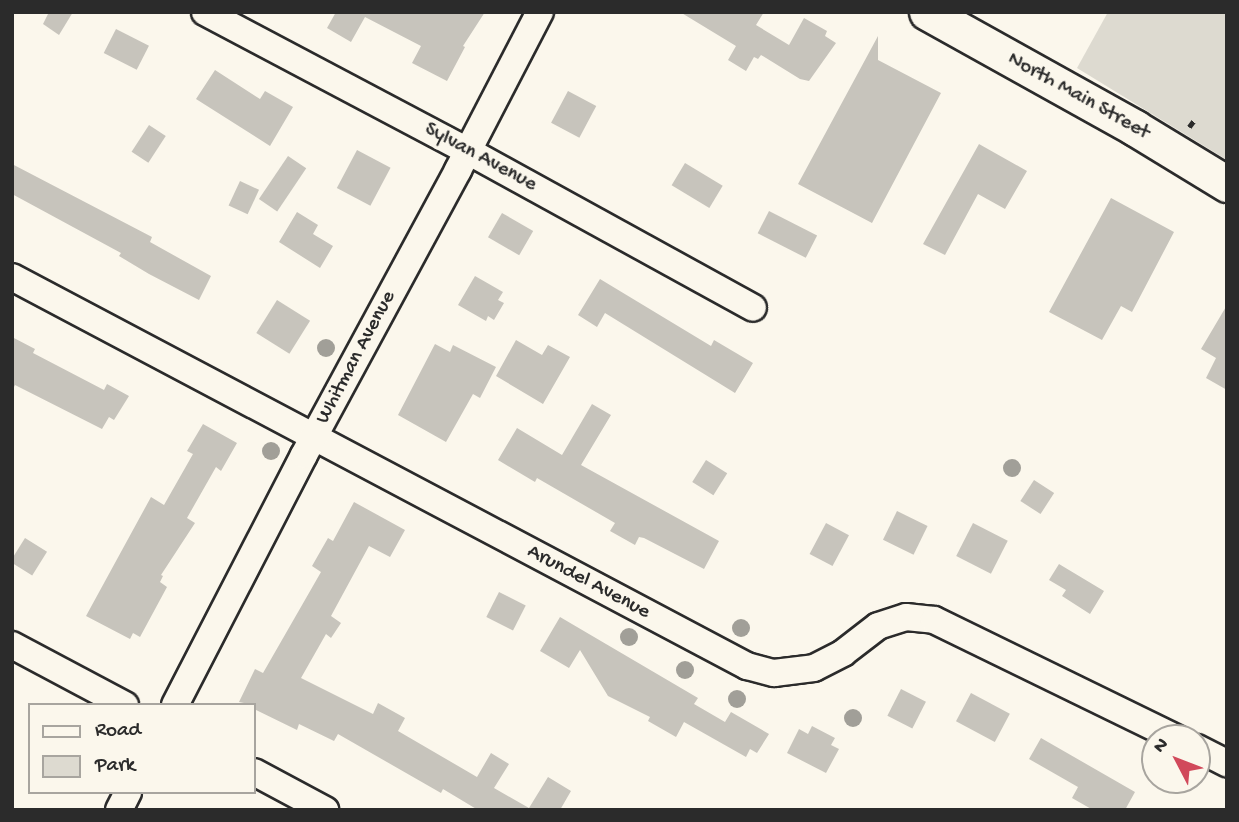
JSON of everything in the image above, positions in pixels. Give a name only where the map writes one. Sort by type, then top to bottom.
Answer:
[{"type":"main road","name":"North Main Street","points":[[927,12],[1135,128],[1227,184]]},
{"type":"street","name":"Sylvan Avenue","points":[[205,12],[468,151],[753,308]]},
{"type":"street","name":"Whitman Avenue","points":[[176,703],[540,12]]},
{"type":"street","name":"Arundel Avenue","points":[[12,276],[747,666],[774,673],[814,668],[843,653],[878,626],[906,617],[934,620],[1147,724]]},
{"type":"street","points":[[12,645],[121,703]]},
{"type":"street","points":[[1211,755],[1227,763]]},
{"type":"street","points":[[256,773],[325,810]]},
{"type":"street","points":[[119,810],[127,794]]},
{"type":"green space","points":[[1108,12],[1227,12],[1227,160],[1077,68]]},
{"type":"building","points":[[49,12],[73,12],[59,35],[43,24]]},
{"type":"building","points":[[336,12],[485,12],[463,46],[465,47],[447,81],[412,63],[421,46],[365,17],[351,42],[327,28]]},
{"type":"building","points":[[680,12],[764,12],[756,25],[789,45],[804,18],[827,31],[825,36],[836,43],[809,81],[800,79],[761,55],[758,59],[754,57],[746,71],[728,60],[736,46]]},
{"type":"building","points":[[116,29],[149,46],[137,70],[104,53]]},
{"type":"building","points":[[878,36],[878,60],[941,93],[872,223],[798,184]]},
{"type":"building","points":[[215,70],[260,99],[265,91],[293,107],[270,146],[196,99]]},
{"type":"building","points":[[568,91],[596,106],[579,138],[551,123]]},
{"type":"building","points":[[149,125],[166,136],[148,163],[132,152]]},
{"type":"building","points":[[979,144],[1027,171],[1005,209],[978,194],[945,255],[923,244]]},
{"type":"building","points":[[357,150],[391,168],[370,206],[337,188]]},
{"type":"building","points":[[288,156],[306,168],[277,211],[259,199]]},
{"type":"building","points":[[685,163],[723,186],[709,208],[672,185]]},
{"type":"building","points":[[12,164],[152,237],[150,242],[211,276],[199,300],[119,256],[121,253],[12,194]]},
{"type":"building","points":[[240,181],[259,190],[248,214],[229,205]]},
{"type":"building","points":[[1111,198],[1174,232],[1132,312],[1121,306],[1102,340],[1049,312]]},
{"type":"building","points":[[769,211],[817,236],[806,258],[758,233]]},
{"type":"building","points":[[297,212],[318,225],[313,234],[333,246],[320,268],[279,242]]},
{"type":"building","points":[[502,213],[533,231],[519,255],[488,237]]},
{"type":"building","points":[[475,276],[503,292],[498,300],[504,303],[494,320],[488,316],[486,321],[458,305]]},
{"type":"building","points":[[600,279],[711,346],[714,340],[753,363],[735,393],[605,313],[597,327],[578,315]]},
{"type":"building","points":[[277,300],[310,321],[289,354],[256,333]]},
{"type":"building","points":[[1227,305],[1227,390],[1206,378],[1216,358],[1201,349]]},
{"type":"building","points":[[12,337],[35,349],[33,353],[104,390],[107,384],[129,396],[114,420],[109,417],[102,429],[15,385],[12,391]]},
{"type":"building","points":[[516,340],[542,355],[548,345],[570,357],[543,404],[496,376]]},
{"type":"building","points":[[435,344],[450,352],[453,345],[496,367],[480,398],[473,394],[446,442],[398,415]]},
{"type":"building","points":[[592,404],[611,415],[581,465],[719,541],[704,569],[644,538],[639,537],[635,545],[610,531],[615,523],[537,478],[535,482],[498,460],[517,428],[562,455]]},
{"type":"building","points":[[203,424],[237,443],[221,471],[216,467],[187,518],[195,523],[161,575],[163,576],[160,582],[167,587],[140,637],[133,633],[130,639],[86,616],[151,497],[164,505],[193,454],[187,451]]},
{"type":"building","points":[[706,460],[727,473],[713,495],[692,482]]},
{"type":"building","points":[[1034,480],[1054,493],[1041,514],[1020,501]]},
{"type":"building","points":[[354,502],[405,530],[390,557],[369,546],[331,616],[341,623],[331,638],[326,634],[301,678],[373,714],[378,703],[405,718],[398,731],[477,777],[491,753],[509,764],[494,788],[529,808],[548,777],[571,791],[560,810],[478,810],[443,789],[441,793],[338,734],[334,741],[299,724],[297,730],[256,710],[256,703],[239,702],[255,669],[263,673],[321,572],[312,566],[328,538],[333,541]]},
{"type":"building","points":[[897,511],[928,526],[914,555],[883,540]]},
{"type":"building","points":[[826,523],[849,535],[833,566],[810,554]]},
{"type":"building","points":[[973,523],[1008,541],[991,574],[956,556]]},
{"type":"building","points":[[25,538],[47,552],[32,576],[12,563]]},
{"type":"building","points":[[1059,564],[1104,591],[1090,614],[1062,596],[1066,590],[1049,580]]},
{"type":"building","points":[[499,592],[526,606],[513,631],[486,617]]},
{"type":"building","points":[[560,617],[698,698],[694,704],[725,722],[731,712],[769,734],[757,753],[750,749],[746,757],[684,722],[676,737],[648,721],[650,717],[608,696],[580,650],[569,668],[540,651]]},
{"type":"building","points":[[901,689],[926,702],[912,728],[887,716]]},
{"type":"building","points":[[971,693],[1010,714],[995,742],[956,721]]},
{"type":"building","points":[[812,726],[835,738],[831,745],[839,749],[826,773],[787,753],[799,729],[808,734]]},
{"type":"building","points":[[1041,738],[1135,792],[1125,810],[1093,810],[1072,798],[1078,787],[1029,759]]}]
